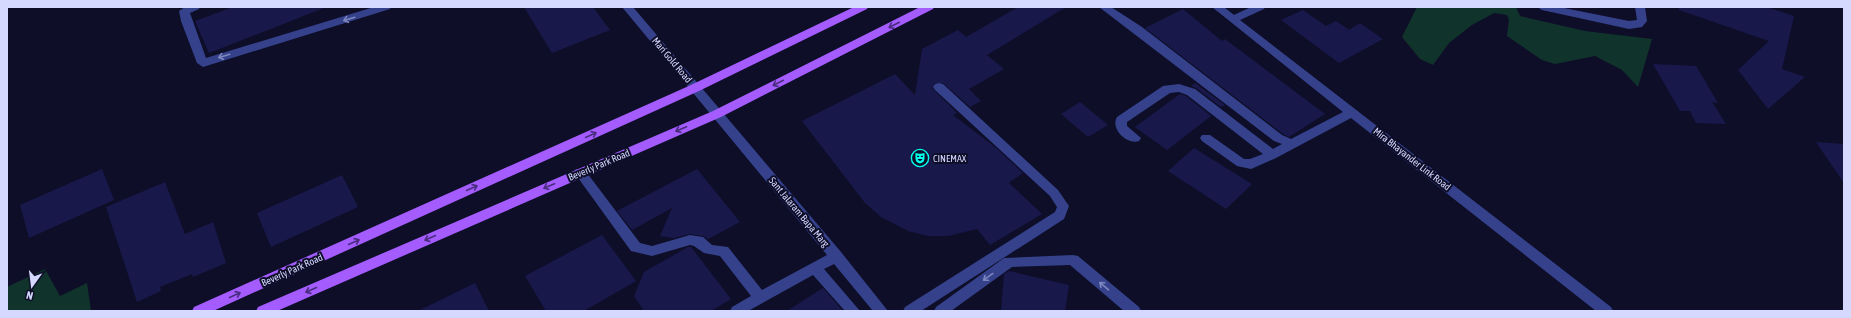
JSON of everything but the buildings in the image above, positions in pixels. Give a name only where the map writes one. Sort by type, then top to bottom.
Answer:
[{"type":"main road","name":"Beverly Park Road","points":[[199,311],[695,88],[863,7]]},
{"type":"main road","name":"Beverly Park Road","points":[[270,310],[580,172],[717,114],[929,7]]},
{"type":"street","points":[[195,7],[184,11],[186,21],[203,63],[386,7]]},
{"type":"street","name":"Mari Gold Road","points":[[627,7],[717,114]]},
{"type":"street","points":[[1104,7],[1138,30],[1278,138],[1286,141]]},
{"type":"street","name":"Mira Bhayander Link Road","points":[[1217,7],[1606,311]]},
{"type":"street","points":[[1232,19],[1260,7]]},
{"type":"street","points":[[1542,7],[1629,25],[1638,24],[1642,21],[1640,7]]},
{"type":"street","points":[[910,311],[1060,215],[1063,206],[1054,193],[939,87]]},
{"type":"street","points":[[1135,138],[1121,128],[1121,120],[1167,89],[1179,88],[1191,92],[1272,155]]},
{"type":"street","points":[[1206,138],[1241,163],[1251,164],[1272,155],[1352,112]]},
{"type":"street","name":"Sant Jalaram Bapa Marg","points":[[717,114],[881,311]]},
{"type":"street","points":[[580,172],[636,247],[652,251],[690,240],[698,242],[704,248],[723,251],[760,297]]},
{"type":"street","points":[[737,311],[836,256]]},
{"type":"street","points":[[941,311],[1009,262],[1074,260],[1134,311]]},
{"type":"street","points":[[815,268],[853,311]]},
{"type":"green space","points":[[1417,7],[1516,7],[1520,16],[1585,31],[1652,39],[1638,87],[1622,70],[1595,56],[1555,64],[1542,60],[1507,36],[1509,20],[1507,15],[1494,13],[1472,25],[1449,43],[1433,65],[1420,59],[1402,37]]},
{"type":"green space","points":[[45,269],[60,296],[87,283],[91,311],[7,311],[7,287]]},
{"type":"place","name":"CINEMAX","points":[[920,158]]}]
